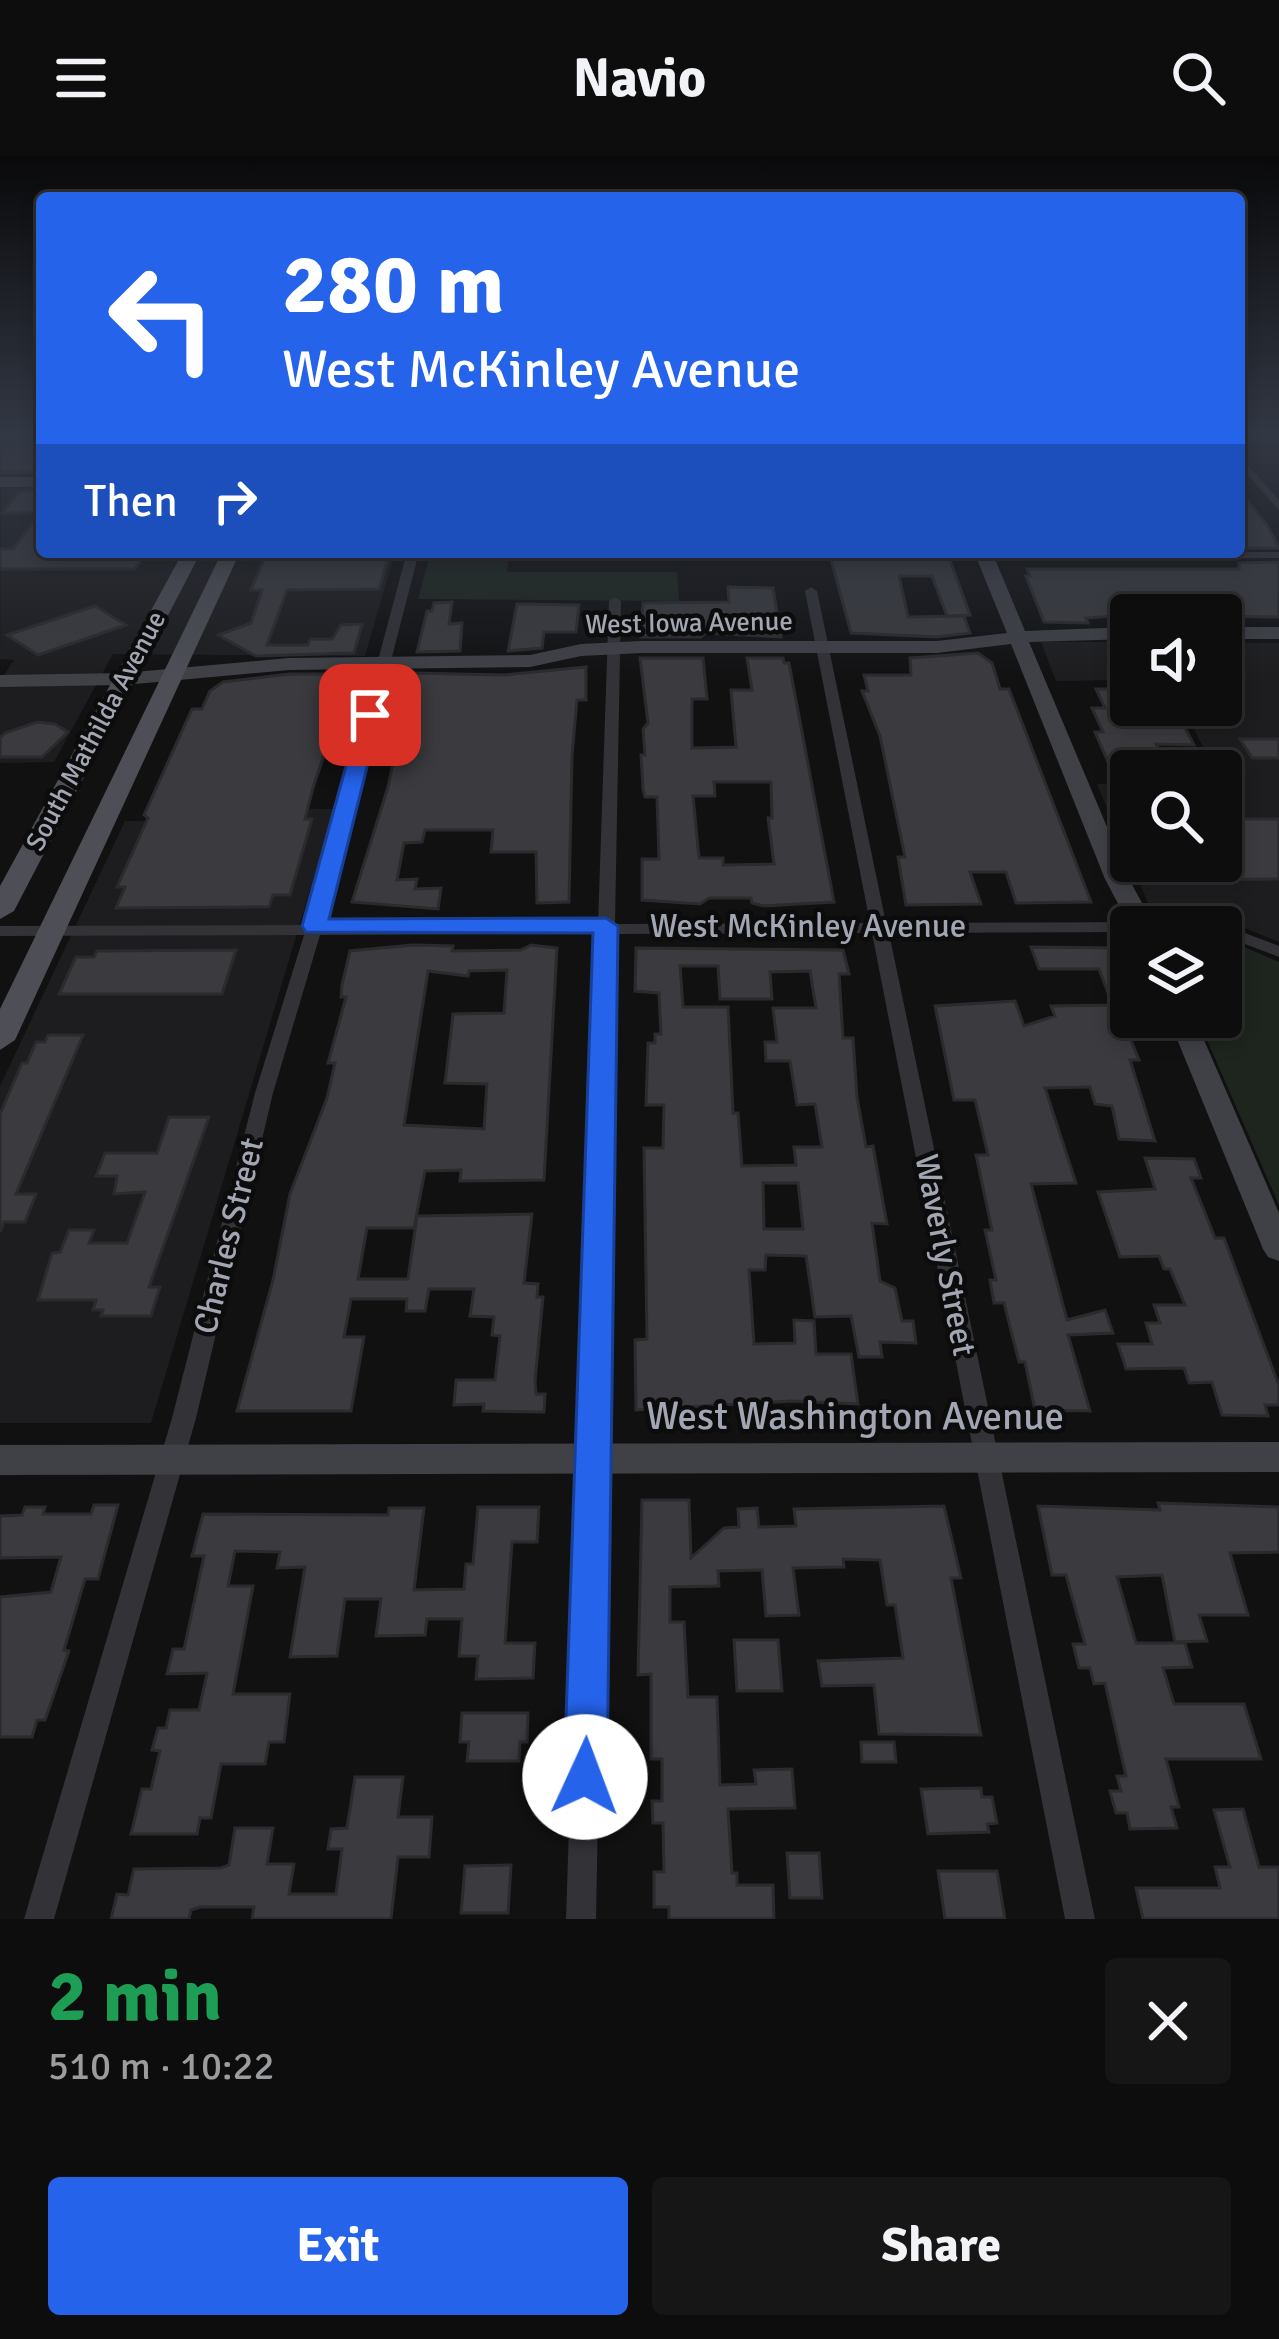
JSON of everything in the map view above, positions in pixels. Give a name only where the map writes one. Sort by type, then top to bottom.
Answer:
[{"type":"main road","name":"South Mathilda Avenue","points":[[0,911],[189,558]]},
{"type":"main road","name":"South Mathilda Avenue","points":[[0,1040],[228,558]]},
{"type":"street","points":[[1245,555],[1279,555]]},
{"type":"street","name":"Charles Street","points":[[39,1919],[172,1459],[264,1093],[314,926],[411,558]]},
{"type":"street","points":[[986,558],[1132,906]]},
{"type":"street","name":"Waverly Street","points":[[811,591],[1081,1919]]},
{"type":"street","points":[[581,1919],[615,601]]},
{"type":"street","points":[[1242,632],[1279,633]]},
{"type":"street","name":"West Iowa Avenue","points":[[0,681],[384,662],[530,661],[613,648],[937,647],[1018,636],[1110,634]]},
{"type":"street","name":"West Iowa Avenue","points":[[0,668],[127,674]]},
{"type":"street","name":"West McKinley Avenue","points":[[0,931],[314,926],[1110,927]]},
{"type":"street","points":[[1242,937],[1279,952]]},
{"type":"street","points":[[1189,1038],[1279,1249]]},
{"type":"street","name":"West Washington Avenue","points":[[0,1460],[1279,1457]]},
{"type":"shaded area","points":[[1,515],[36,515],[36,558],[393,558],[365,656],[113,654],[54,762],[0,763],[0,681],[14,660],[0,659]]},
{"type":"shaded area","points":[[429,558],[509,558],[507,572],[677,572],[679,601],[418,599]]},
{"type":"shaded area","points":[[1041,642],[1110,642],[1110,680],[1056,681]]},
{"type":"shaded area","points":[[1242,643],[1279,643],[1279,942],[1242,927],[1242,906],[1150,906],[1139,882],[1242,882],[1242,750],[1205,750],[1192,726],[1242,726]]},
{"type":"shaded area","points":[[1097,784],[1110,784],[1110,814]]},
{"type":"shaded area","points":[[217,808],[334,809],[151,1423],[0,1423],[0,1086],[125,821],[212,821]]},
{"type":"shaded area","points":[[1242,946],[1279,962],[1279,1205],[1206,1038],[1242,1038]]},
{"type":"building","points":[[1245,515],[1259,515],[1279,548],[1245,548]]},
{"type":"building","points":[[36,518],[36,558],[142,558],[135,569],[0,569],[0,549],[13,549]]},
{"type":"building","points":[[264,558],[388,558],[379,589],[287,590],[267,645],[308,645],[310,639],[332,639],[341,625],[362,624],[354,653],[256,656],[218,635],[251,623],[262,590],[251,590]]},
{"type":"building","points":[[831,558],[949,558],[970,615],[947,616],[932,576],[899,576],[908,617],[964,616],[970,633],[937,637],[851,633]]},
{"type":"building","points":[[1279,562],[1279,617],[1242,617],[1242,594],[1110,594],[1110,616],[1086,618],[1088,623],[1044,622],[1026,576],[1030,576],[1027,569],[1239,569],[1239,563]]},
{"type":"building","points":[[728,587],[773,588],[781,637],[705,633],[701,637],[641,637],[643,603],[729,602]]},
{"type":"building","points":[[452,602],[449,624],[462,623],[460,651],[417,652],[427,611],[432,611],[434,603]]},
{"type":"building","points":[[517,604],[579,605],[576,632],[544,632],[542,648],[508,651]]},
{"type":"building","points":[[95,606],[126,625],[38,655],[7,635]]},
{"type":"building","points":[[978,653],[992,663],[1000,689],[1009,689],[1091,902],[1016,903],[1006,872],[970,872],[981,904],[906,905],[898,857],[905,857],[880,736],[862,691],[868,691],[864,675],[911,675],[910,658]]},
{"type":"building","points":[[640,658],[703,658],[707,699],[692,699],[692,748],[736,747],[731,690],[752,690],[747,658],[783,658],[789,663],[834,902],[764,906],[752,903],[751,898],[709,898],[700,904],[642,900],[642,859],[659,859],[657,797],[645,797],[643,789],[641,755],[645,755],[643,729],[648,723]],"holes":[[[714,782],[771,782],[772,818],[768,818],[774,864],[723,865],[723,858],[699,858],[693,796],[715,796]]]},
{"type":"building","points":[[586,667],[586,700],[577,700],[572,756],[569,902],[537,903],[536,852],[491,852],[493,830],[425,830],[422,842],[404,843],[397,880],[417,879],[415,889],[441,888],[438,909],[352,902],[388,787],[412,673],[504,675]]},
{"type":"building","points":[[289,674],[347,674],[345,682],[350,682],[331,752],[325,752],[313,788],[305,819],[312,819],[290,895],[273,895],[269,907],[116,908],[125,887],[117,887],[148,818],[144,815],[192,709],[202,709],[210,691],[223,682]]},
{"type":"building","points":[[1096,689],[1110,689],[1110,726],[1184,726],[1194,745],[1110,750],[1110,766],[1095,732],[1103,732],[1092,708],[1105,708]]},
{"type":"building","points":[[37,722],[55,724],[68,732],[42,757],[0,757],[0,738],[5,733]]},
{"type":"building","points":[[1240,739],[1279,739],[1279,758],[1252,758]]},
{"type":"building","points":[[1242,819],[1279,819],[1279,879],[1242,879]]},
{"type":"building","points":[[412,945],[453,946],[452,951],[521,950],[531,945],[557,948],[544,1180],[460,1181],[461,1170],[425,1171],[414,1228],[367,1228],[358,1279],[408,1279],[417,1216],[532,1214],[524,1283],[538,1284],[537,1297],[543,1297],[535,1381],[536,1394],[545,1394],[544,1412],[483,1411],[484,1404],[454,1405],[456,1380],[495,1380],[500,1336],[492,1335],[494,1317],[470,1316],[474,1289],[429,1289],[425,1311],[406,1311],[407,1299],[351,1299],[344,1337],[364,1337],[351,1411],[237,1411],[273,1280],[290,1194],[327,1098],[335,1063],[328,1063],[346,997],[341,997],[342,985],[350,951]],"holes":[[[507,970],[504,1013],[453,1014],[445,1083],[487,1084],[484,1129],[404,1125],[428,971],[468,976],[469,971]]]},
{"type":"building","points":[[1031,947],[1110,948],[1110,998],[1099,969],[1039,969]]},
{"type":"building","points":[[636,948],[843,950],[849,974],[839,974],[843,1038],[853,1038],[866,1147],[873,1146],[887,1224],[872,1223],[880,1281],[895,1288],[902,1321],[913,1321],[916,1343],[880,1342],[882,1357],[859,1357],[851,1316],[815,1317],[806,1256],[766,1255],[765,1270],[749,1270],[754,1344],[795,1343],[794,1320],[814,1321],[816,1354],[851,1354],[858,1404],[792,1401],[636,1410],[635,1340],[647,1339],[644,1148],[663,1148],[664,1105],[646,1105],[648,1043],[655,1043],[655,1034],[661,1034],[659,993],[635,991]],"holes":[[[680,966],[718,966],[720,999],[772,999],[770,972],[810,971],[816,1008],[773,1008],[777,1042],[765,1042],[766,1061],[790,1061],[797,1105],[815,1104],[822,1147],[794,1147],[796,1165],[742,1166],[738,1113],[733,1113],[728,1007],[683,1007]],[[763,1183],[798,1183],[803,1229],[764,1229]]]},
{"type":"building","points":[[236,950],[222,994],[59,994],[76,957],[94,957],[97,951]]},
{"type":"building","points":[[1015,1001],[1024,1026],[1055,1016],[1051,1006],[1110,1005],[1110,1038],[1130,1038],[1139,1060],[1130,1060],[1155,1141],[1119,1139],[1112,1106],[1095,1104],[1090,1087],[1045,1088],[1076,1183],[1031,1184],[1067,1320],[1105,1310],[1113,1333],[1068,1335],[1090,1411],[1035,1410],[1025,1362],[1019,1362],[1004,1303],[994,1303],[990,1280],[996,1280],[985,1230],[992,1230],[976,1155],[988,1155],[975,1100],[954,1100],[935,1006]]},
{"type":"building","points":[[48,1035],[83,1035],[16,1194],[36,1194],[25,1222],[4,1222],[0,1232],[0,1114],[22,1063],[27,1063],[36,1042],[45,1042]]},
{"type":"building","points":[[169,1117],[209,1117],[149,1287],[160,1287],[151,1316],[101,1316],[103,1310],[93,1310],[96,1300],[38,1300],[52,1253],[60,1252],[69,1230],[94,1230],[89,1243],[127,1243],[145,1192],[114,1194],[117,1176],[96,1176],[105,1153],[157,1153]]},
{"type":"building","points":[[1145,1158],[1194,1159],[1201,1178],[1191,1178],[1215,1238],[1224,1238],[1279,1386],[1279,1405],[1265,1405],[1268,1416],[1222,1415],[1212,1382],[1189,1383],[1184,1368],[1126,1369],[1118,1344],[1152,1344],[1146,1323],[1160,1323],[1154,1305],[1185,1305],[1170,1269],[1164,1269],[1159,1256],[1120,1257],[1098,1192],[1155,1189]]},
{"type":"building","points":[[642,1500],[689,1500],[691,1558],[724,1528],[739,1527],[738,1509],[757,1508],[759,1527],[796,1526],[794,1509],[944,1506],[961,1578],[951,1578],[981,1735],[879,1734],[874,1685],[822,1686],[818,1661],[903,1658],[895,1605],[887,1605],[880,1560],[843,1559],[844,1567],[793,1568],[799,1615],[766,1616],[762,1570],[718,1571],[719,1586],[670,1587],[670,1622],[684,1622],[688,1697],[717,1697],[720,1785],[756,1784],[754,1770],[792,1769],[795,1808],[728,1809],[737,1885],[773,1885],[774,1919],[669,1919],[669,1907],[654,1907],[654,1872],[664,1872],[663,1823],[653,1823],[652,1801],[662,1801],[662,1759],[651,1759],[651,1674],[638,1675]]},
{"type":"building","points":[[1158,1503],[1279,1507],[1279,1552],[1230,1553],[1248,1615],[1199,1615],[1207,1641],[1175,1642],[1162,1575],[1117,1577],[1136,1643],[1185,1643],[1192,1667],[1163,1668],[1174,1704],[1244,1704],[1261,1759],[1166,1759],[1179,1807],[1171,1807],[1177,1828],[1130,1829],[1127,1813],[1116,1813],[1110,1791],[1121,1791],[1117,1776],[1126,1776],[1105,1683],[1094,1684],[1090,1668],[1079,1668],[1073,1644],[1085,1644],[1066,1575],[1052,1575],[1038,1506],[1160,1510]]},
{"type":"building","points":[[94,1505],[118,1505],[98,1579],[85,1579],[64,1650],[69,1651],[45,1720],[37,1720],[32,1737],[0,1737],[0,1597],[51,1592],[61,1557],[0,1558],[0,1516],[22,1515],[25,1507],[45,1507],[43,1514],[91,1514]]},
{"type":"building","points":[[478,1507],[539,1507],[537,1542],[512,1542],[505,1643],[535,1643],[533,1678],[476,1679],[478,1656],[459,1656],[462,1619],[427,1619],[425,1635],[376,1636],[381,1599],[345,1599],[337,1656],[290,1657],[305,1567],[277,1568],[280,1552],[235,1551],[228,1586],[253,1586],[233,1694],[290,1694],[284,1742],[269,1742],[265,1764],[221,1764],[211,1818],[200,1818],[197,1834],[131,1834],[142,1789],[151,1789],[160,1751],[152,1750],[158,1728],[166,1728],[170,1710],[199,1710],[207,1673],[167,1674],[173,1649],[184,1649],[204,1556],[192,1556],[203,1514],[388,1515],[389,1508],[424,1508],[414,1590],[464,1589],[466,1564],[473,1564]]},
{"type":"building","points":[[734,1640],[778,1640],[782,1691],[737,1691]]},
{"type":"building","points":[[462,1713],[528,1713],[527,1742],[520,1742],[519,1761],[467,1761],[469,1742],[460,1742]]},
{"type":"building","points":[[861,1742],[894,1742],[896,1762],[862,1762]]},
{"type":"building","points":[[355,1777],[403,1777],[398,1817],[432,1817],[429,1857],[398,1857],[391,1919],[252,1919],[254,1907],[200,1907],[191,1910],[189,1919],[111,1919],[117,1894],[128,1895],[134,1869],[229,1865],[235,1828],[273,1828],[267,1864],[294,1864],[289,1894],[336,1894],[342,1849],[328,1849],[331,1829],[347,1828]]},
{"type":"building","points":[[981,1788],[982,1797],[992,1797],[997,1823],[987,1824],[989,1832],[928,1834],[921,1789]]},
{"type":"building","points":[[1243,1809],[1259,1867],[1279,1867],[1279,1919],[1143,1919],[1136,1888],[1220,1888],[1215,1867],[1230,1867],[1214,1810]]},
{"type":"building","points":[[787,1853],[819,1853],[822,1898],[790,1898]]},
{"type":"building","points":[[511,1865],[508,1913],[461,1913],[465,1866]]},
{"type":"building","points":[[938,1871],[997,1871],[1005,1919],[945,1919]]},
{"type":"route","points":[[370,715],[314,926],[606,926],[585,1777]]}]
